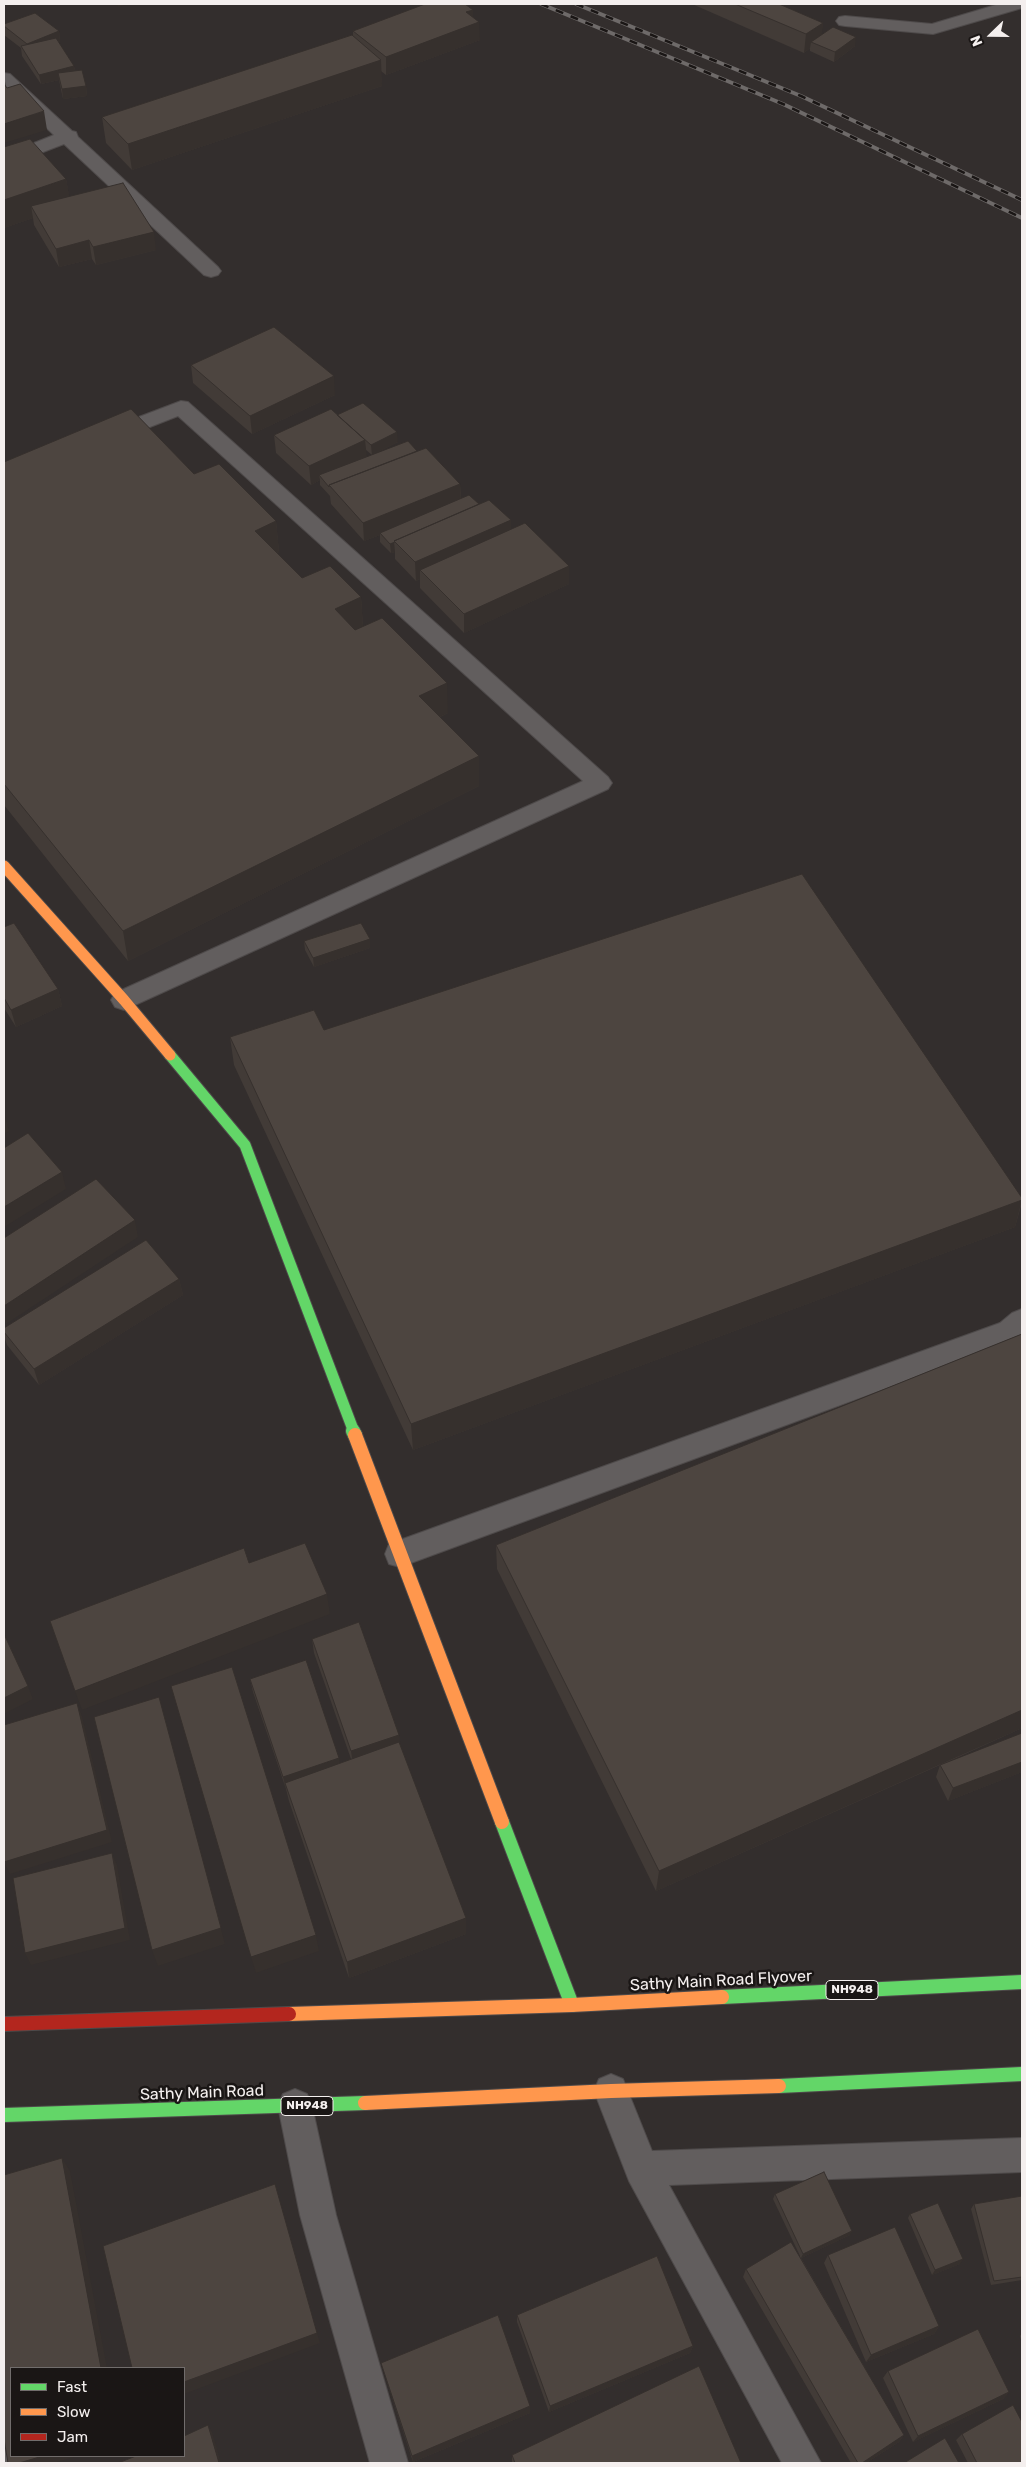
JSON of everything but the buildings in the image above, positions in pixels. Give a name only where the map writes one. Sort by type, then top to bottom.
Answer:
[{"type":"main road","points":[[4,866],[124,1000],[245,1145],[572,2005]]},
{"type":"main road","name":"Sathy Main Road Flyover","points":[[572,2005],[1022,1982]]},
{"type":"main road","name":"NH948","points":[[4,2024],[572,2005]]},
{"type":"main road","name":"NH948","points":[[611,2091],[738,2088],[1022,2074]]},
{"type":"main road","name":"Sathy Main Road","points":[[4,2115],[295,2106],[611,2091]]},
{"type":"street","points":[[845,21],[933,29],[1017,4]]},
{"type":"street","points":[[4,78],[68,136],[210,272]]},
{"type":"street","points":[[4,160],[68,136]]},
{"type":"street","points":[[92,443],[181,407],[600,783],[124,1000]]},
{"type":"street","points":[[400,1554],[1010,1331],[1022,1321]]},
{"type":"street","points":[[611,2091],[641,2169],[802,2463]]},
{"type":"street","points":[[295,2106],[318,2215],[389,2463]]},
{"type":"street","points":[[641,2169],[1022,2155]]},
{"type":"railway","points":[[541,4],[783,104],[1022,218]]},
{"type":"railway","points":[[576,4],[801,96],[1022,200]]},
{"type":"traffic: fast","points":[[170,1055],[245,1145],[355,1435]]},
{"type":"traffic: fast","points":[[502,1822],[572,2005]]},
{"type":"traffic: fast","points":[[722,1997],[1022,1982]]},
{"type":"traffic: fast","points":[[779,2086],[1022,2074]]},
{"type":"traffic: fast","points":[[4,2115],[365,2103]]},
{"type":"traffic: slow","points":[[4,866],[124,1000],[170,1055]]},
{"type":"traffic: slow","points":[[355,1435],[502,1822]]},
{"type":"traffic: slow","points":[[289,2014],[572,2005],[722,1997]]},
{"type":"traffic: slow","points":[[365,2103],[611,2091],[779,2086]]},
{"type":"traffic: jam","points":[[4,2024],[289,2014]]}]
